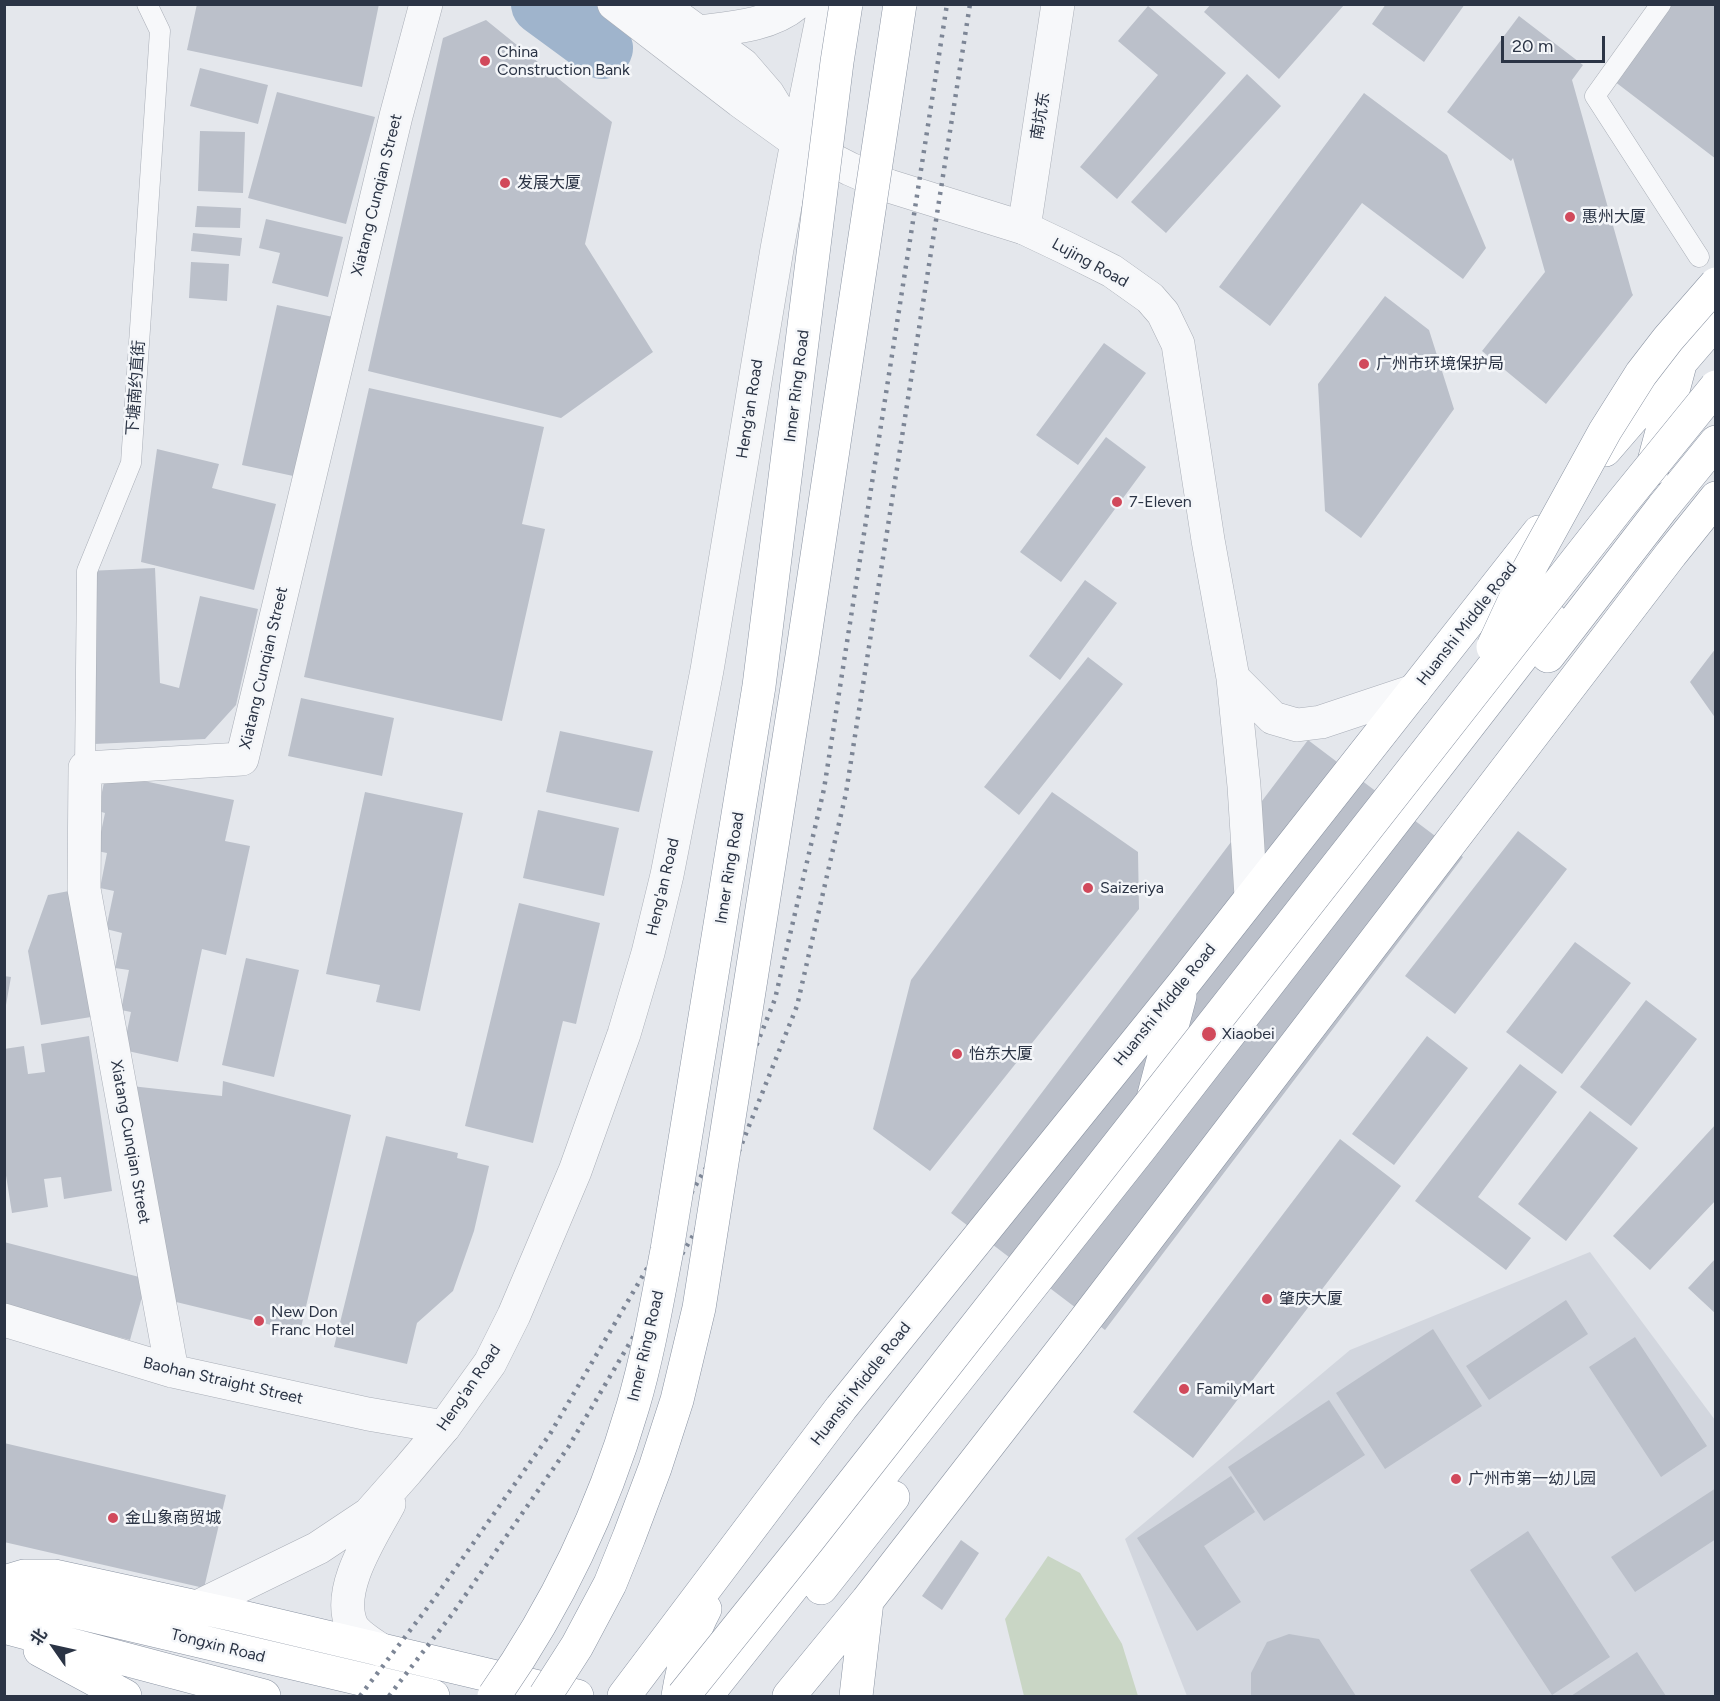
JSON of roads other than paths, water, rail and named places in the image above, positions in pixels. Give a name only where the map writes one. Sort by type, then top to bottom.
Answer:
[{"type":"highway","points":[[833,4],[837,62]]},
{"type":"highway","name":"Inner Ring Road","points":[[494,1696],[517,1664],[547,1613],[589,1529],[614,1466],[634,1405],[668,1250],[759,686],[846,4]]},
{"type":"highway","points":[[545,1696],[577,1646],[610,1584],[629,1537],[677,1400],[699,1308],[802,656],[900,4]]},
{"type":"highway","points":[[1466,703],[1530,569],[1605,431],[1641,374],[1716,284]]},
{"type":"highway","name":"Huanshi Middle Road","points":[[624,1696],[848,1400],[1184,983],[1599,457],[1716,321]]},
{"type":"highway","points":[[706,1696],[1139,1150],[1643,501],[1681,360]]},
{"type":"highway","points":[[683,1696],[809,1539],[1621,504],[1716,387]]},
{"type":"highway","points":[[733,1696],[858,1542],[1297,975],[1716,442]]},
{"type":"highway","points":[[789,1696],[867,1601],[1090,1313],[1716,498]]},
{"type":"highway","points":[[1139,1150],[1184,983]]},
{"type":"highway","points":[[678,1696],[683,1666],[692,1635],[723,1576],[771,1500]]},
{"type":"highway","points":[[4,1582],[24,1576],[55,1576],[234,1615],[577,1696]]},
{"type":"highway","name":"Tongxin Road","points":[[4,1595],[433,1696]]},
{"type":"highway","points":[[856,1696],[867,1601]]},
{"type":"highway","points":[[4,1629],[125,1696]]},
{"type":"highway","points":[[4,1629],[264,1696]]},
{"type":"street","name":"Xiatang Cunqian Street","points":[[172,1371],[84,889],[85,768],[242,759],[396,116],[426,4]]},
{"type":"street","name":"Lujing Road","points":[[614,4],[797,142],[889,186],[1024,228],[1112,271],[1150,298],[1163,313],[1178,344],[1208,540],[1233,678],[1244,786],[1251,896]]},
{"type":"street","points":[[660,4],[743,65],[768,94],[797,142]]},
{"type":"street","points":[[698,32],[766,20],[791,9],[796,4]]},
{"type":"street","name":"Heng'an Road","points":[[197,1607],[318,1548],[369,1515],[444,1427],[490,1363],[514,1315],[570,1182],[624,1034],[648,953],[672,852],[707,670],[772,279],[825,4]]},
{"type":"street","name":"南坑东","points":[[1024,228],[1058,4]]},
{"type":"street","points":[[1233,678],[1273,718],[1297,725],[1320,722],[1414,690]]},
{"type":"street","name":"Baohan Straight Street","points":[[4,1320],[172,1371],[368,1414],[444,1427]]},
{"type":"street","points":[[381,1650],[353,1629],[347,1610],[350,1584],[360,1557],[407,1471]]},
{"type":"lane","name":"下塘南约直街","points":[[85,768],[87,571],[131,463],[160,31],[147,4]]},
{"type":"lane","points":[[1661,4],[1595,96],[1699,257]]},
{"type":"waterway","points":[[542,4],[602,48]]},
{"type":"railway","points":[[360,1696],[434,1599],[550,1434],[710,1161],[775,999],[824,789],[947,4]]},
{"type":"railway","points":[[389,1696],[453,1613],[569,1446],[731,1171],[797,1006],[846,793],[970,4]]},
{"type":"place","name":"China Construction Bank","points":[[485,61]]},
{"type":"place","name":"发展大厦","points":[[505,183]]},
{"type":"place","name":"惠州大厦","points":[[1570,217]]},
{"type":"place","name":"广州市环境保护局","points":[[1364,364]]},
{"type":"place","name":"7-Eleven","points":[[1117,502]]},
{"type":"place","name":"Saizeriya","points":[[1088,888]]},
{"type":"place","name":"Xiaobei","points":[[1209,1034]]},
{"type":"place","name":"怡东大厦","points":[[957,1054]]},
{"type":"place","name":"肇庆大厦","points":[[1267,1299]]},
{"type":"place","name":"New Don Franc Hotel","points":[[259,1321]]},
{"type":"place","name":"FamilyMart","points":[[1184,1389]]},
{"type":"place","name":"广州市第一幼儿园","points":[[1456,1479]]},
{"type":"place","name":"金山象商贸城","points":[[113,1518]]}]
